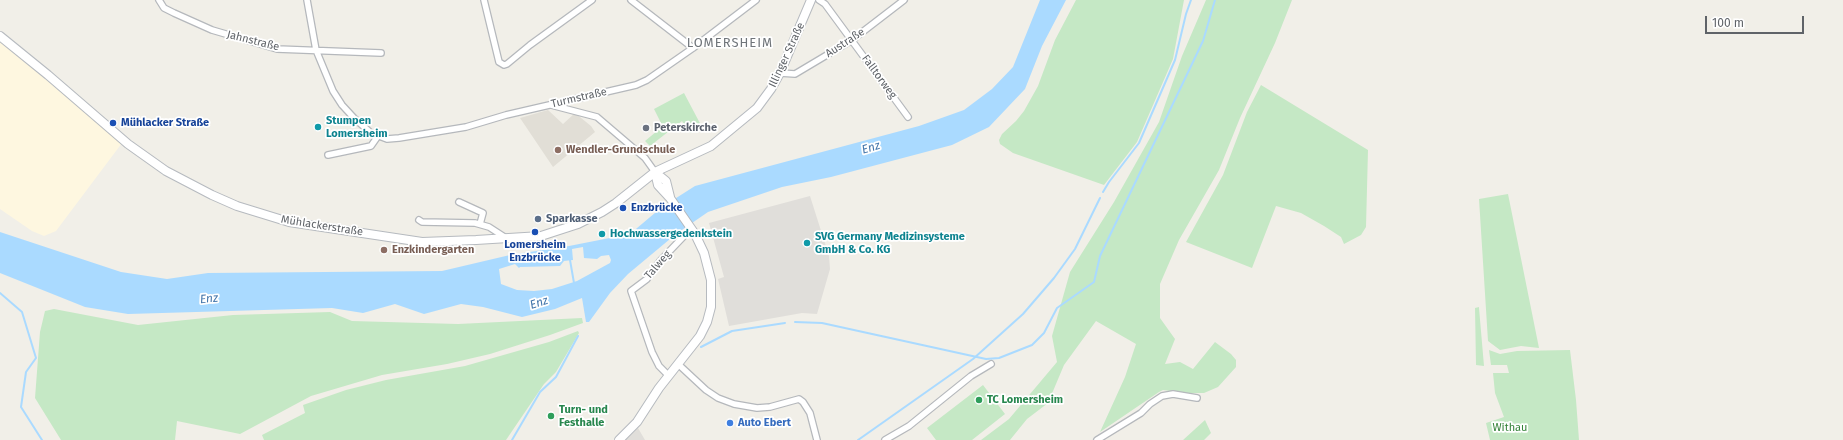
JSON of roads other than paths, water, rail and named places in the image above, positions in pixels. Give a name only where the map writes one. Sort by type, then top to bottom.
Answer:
[{"type":"street","name":"Jahnstraße","points":[[159,0],[164,8],[174,14],[212,30],[277,49],[381,53]]},
{"type":"street","points":[[307,0],[316,50],[333,91],[342,105],[354,118],[378,136],[371,146],[328,155]]},
{"type":"street","points":[[484,0],[499,62],[504,65],[592,0]]},
{"type":"street","points":[[631,0],[693,48]]},
{"type":"street","name":"Turmstraße","points":[[378,136],[387,139],[399,138],[449,130],[636,85],[647,80],[693,48],[756,0]]},
{"type":"street","name":"Illinger Straße","points":[[578,224],[616,203],[655,172],[711,146],[757,108],[771,89],[780,73],[812,0]]},
{"type":"street","name":"Falltorweg","points":[[819,0],[825,4],[908,117]]},
{"type":"street","name":"Austraße","points":[[780,73],[795,74],[852,40],[904,0]]},
{"type":"street","name":"Mühlackerstraße","points":[[0,36],[146,158],[199,188],[237,206],[289,222],[422,242],[541,236],[578,224]]},
{"type":"street","points":[[550,105],[596,117],[651,164],[655,172],[658,185],[665,189],[695,234],[708,265],[711,280],[710,307],[707,322],[700,336],[668,375],[637,422],[619,440]]},
{"type":"street","points":[[458,202],[483,212],[480,224]]},
{"type":"street","points":[[419,220],[422,222],[480,224],[507,238]]},
{"type":"street","name":"Talweg","points":[[668,375],[659,366],[652,352],[631,291],[647,279],[660,261],[683,237]]},
{"type":"street","points":[[678,364],[706,390],[718,398],[734,404],[757,408],[799,398],[810,413],[817,440]]},
{"type":"street","points":[[885,440],[910,426],[971,376],[991,364]]},
{"type":"street","points":[[1097,440],[1141,412],[1162,396],[1173,394],[1196,398]]},
{"type":"water","name":"Enz","points":[[1040,0],[1066,0],[1042,46],[1025,89],[989,127],[952,145],[831,177],[782,187],[708,212],[676,234],[628,274],[610,293],[589,322],[586,322],[582,298],[555,309],[522,317],[483,307],[461,304],[424,314],[395,304],[363,313],[332,308],[128,314],[85,307],[0,273],[0,232],[121,272],[167,279],[208,273],[442,271],[510,255],[569,246],[630,234],[662,207],[695,186],[919,126],[964,110],[992,89],[1013,67]],"holes":[[[583,247],[584,258],[597,259],[601,256],[609,255],[611,260],[610,263],[577,281],[552,289],[534,291],[517,290],[501,284],[499,269],[515,264],[519,268],[560,266],[564,261],[573,260],[572,249]]]},
{"type":"waterway","points":[[1103,192],[1139,143],[1175,60],[1186,14],[1191,0]]},
{"type":"waterway","points":[[795,322],[822,323],[986,359],[999,358],[1032,345],[1044,333],[1057,308],[1094,282],[1100,256],[1203,41],[1215,0]]},
{"type":"waterway","points":[[858,440],[973,359],[1023,314],[1054,278],[1075,249],[1100,198]]},
{"type":"waterway","points":[[570,260],[574,283]]},
{"type":"waterway","points":[[0,293],[22,312],[36,358],[26,372],[21,407],[42,440]]},
{"type":"waterway","points":[[701,347],[732,331],[785,323]]},
{"type":"waterway","points":[[512,440],[540,392],[556,377],[578,336]]},
{"type":"place","name":"Mühlacker Straße","points":[[113,123]]},
{"type":"place","name":"Stumpen Lomersheim","points":[[318,127]]},
{"type":"place","name":"Peterskirche","points":[[646,128]]},
{"type":"place","name":"Wendler-Grundschule","points":[[558,150]]},
{"type":"place","name":"Enzbrücke","points":[[623,208]]},
{"type":"place","name":"Sparkasse","points":[[538,219]]},
{"type":"place","name":"Lomersheim Enzbrücke","points":[[535,232]]},
{"type":"place","name":"Hochwassergedenkstein","points":[[602,234]]},
{"type":"place","name":"SVG Germany Medizinsysteme GmbH & Co. KG","points":[[807,243]]},
{"type":"place","name":"Enzkindergarten","points":[[384,250]]},
{"type":"place","name":"TC Lomersheim","points":[[979,400]]},
{"type":"place","name":"Turn- und Festhalle","points":[[551,416]]},
{"type":"place","name":"Auto Ebert","points":[[730,423]]},
{"type":"district","name":"LOMERSHEIM","points":[[730,43]]},
{"type":"park label","name":"Withau","points":[[1510,428]]}]
